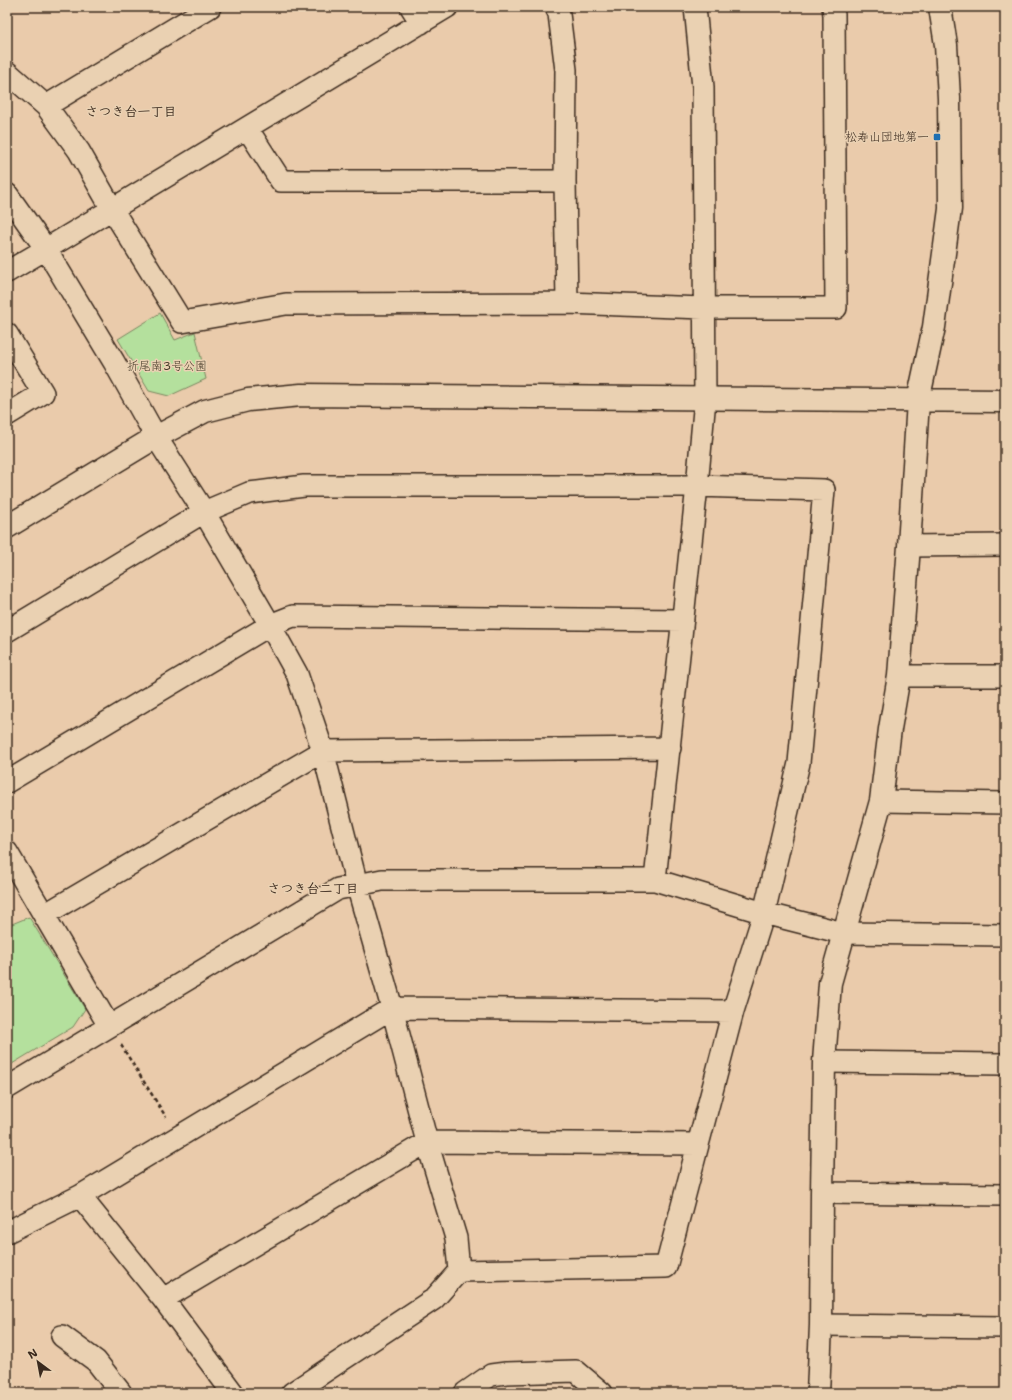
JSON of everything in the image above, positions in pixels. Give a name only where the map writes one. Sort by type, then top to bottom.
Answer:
[{"type":"street","points":[[46,106],[210,7]]},
{"type":"street","points":[[7,272],[247,128],[416,15],[447,7]]},
{"type":"street","points":[[556,7],[559,14],[566,70],[565,181],[567,303]]},
{"type":"street","points":[[655,880],[670,748],[705,399],[703,308],[703,87],[695,7]]},
{"type":"street","points":[[7,72],[46,106],[79,151],[112,209],[182,322],[286,304],[567,303],[703,308],[836,308],[833,7]]},
{"type":"street","points":[[818,1393],[821,1325],[824,1062],[830,983],[881,801],[890,729],[899,676],[918,401],[934,327],[950,209],[949,98],[946,45],[940,7]]},
{"type":"street","points":[[247,128],[281,181],[565,181]]},
{"type":"street","points":[[7,194],[46,249],[156,437],[204,512],[297,674],[323,751],[356,885],[392,1008],[427,1142],[456,1238],[459,1271]]},
{"type":"street","points":[[7,334],[43,393],[7,415]]},
{"type":"street","points":[[7,527],[156,437],[205,411],[248,400],[301,394],[1005,401]]},
{"type":"street","points":[[7,631],[204,512],[249,493],[304,486],[697,486],[824,490],[799,763],[764,913],[733,1011],[666,1266],[459,1271],[434,1298],[292,1393]]},
{"type":"street","points":[[909,546],[1005,545]]},
{"type":"street","points":[[7,782],[270,625],[293,616],[683,620]]},
{"type":"street","points":[[899,676],[1005,676]]},
{"type":"street","points":[[44,915],[323,751],[670,748]]},
{"type":"street","points":[[881,801],[1005,803]]},
{"type":"street","points":[[7,852],[110,1026]]},
{"type":"street","points":[[7,1088],[338,889],[382,880],[655,880],[764,913],[843,933],[1005,935]]},
{"type":"street","points":[[7,1232],[80,1196],[392,1008],[733,1011]]},
{"type":"street","points":[[824,1062],[1005,1064]]},
{"type":"street","points":[[163,1299],[427,1142],[698,1144]]},
{"type":"street","points":[[822,1194],[1005,1195]]},
{"type":"street","points":[[80,1196],[163,1299],[233,1393]]},
{"type":"street","points":[[821,1325],[1005,1328]]},
{"type":"street","points":[[62,1336],[96,1361],[121,1393]]},
{"type":"street","points":[[465,1393],[491,1375],[506,1373],[576,1371],[602,1393]]},
{"type":"path","points":[[110,1026],[178,1137]]},
{"type":"green space","name":"折尾南3号公園","points":[[160,313],[175,340],[195,332],[206,379],[169,396],[149,391],[118,339]]},
{"type":"green space","points":[[29,917],[85,1009],[73,1027],[7,1067],[7,926]]},
{"type":"place","name":"松寿山団地第一","points":[[937,137]]},
{"type":"district","name":"さつき台一丁目","points":[[131,111]]},
{"type":"district","name":"さつき台二丁目","points":[[313,888]]}]
